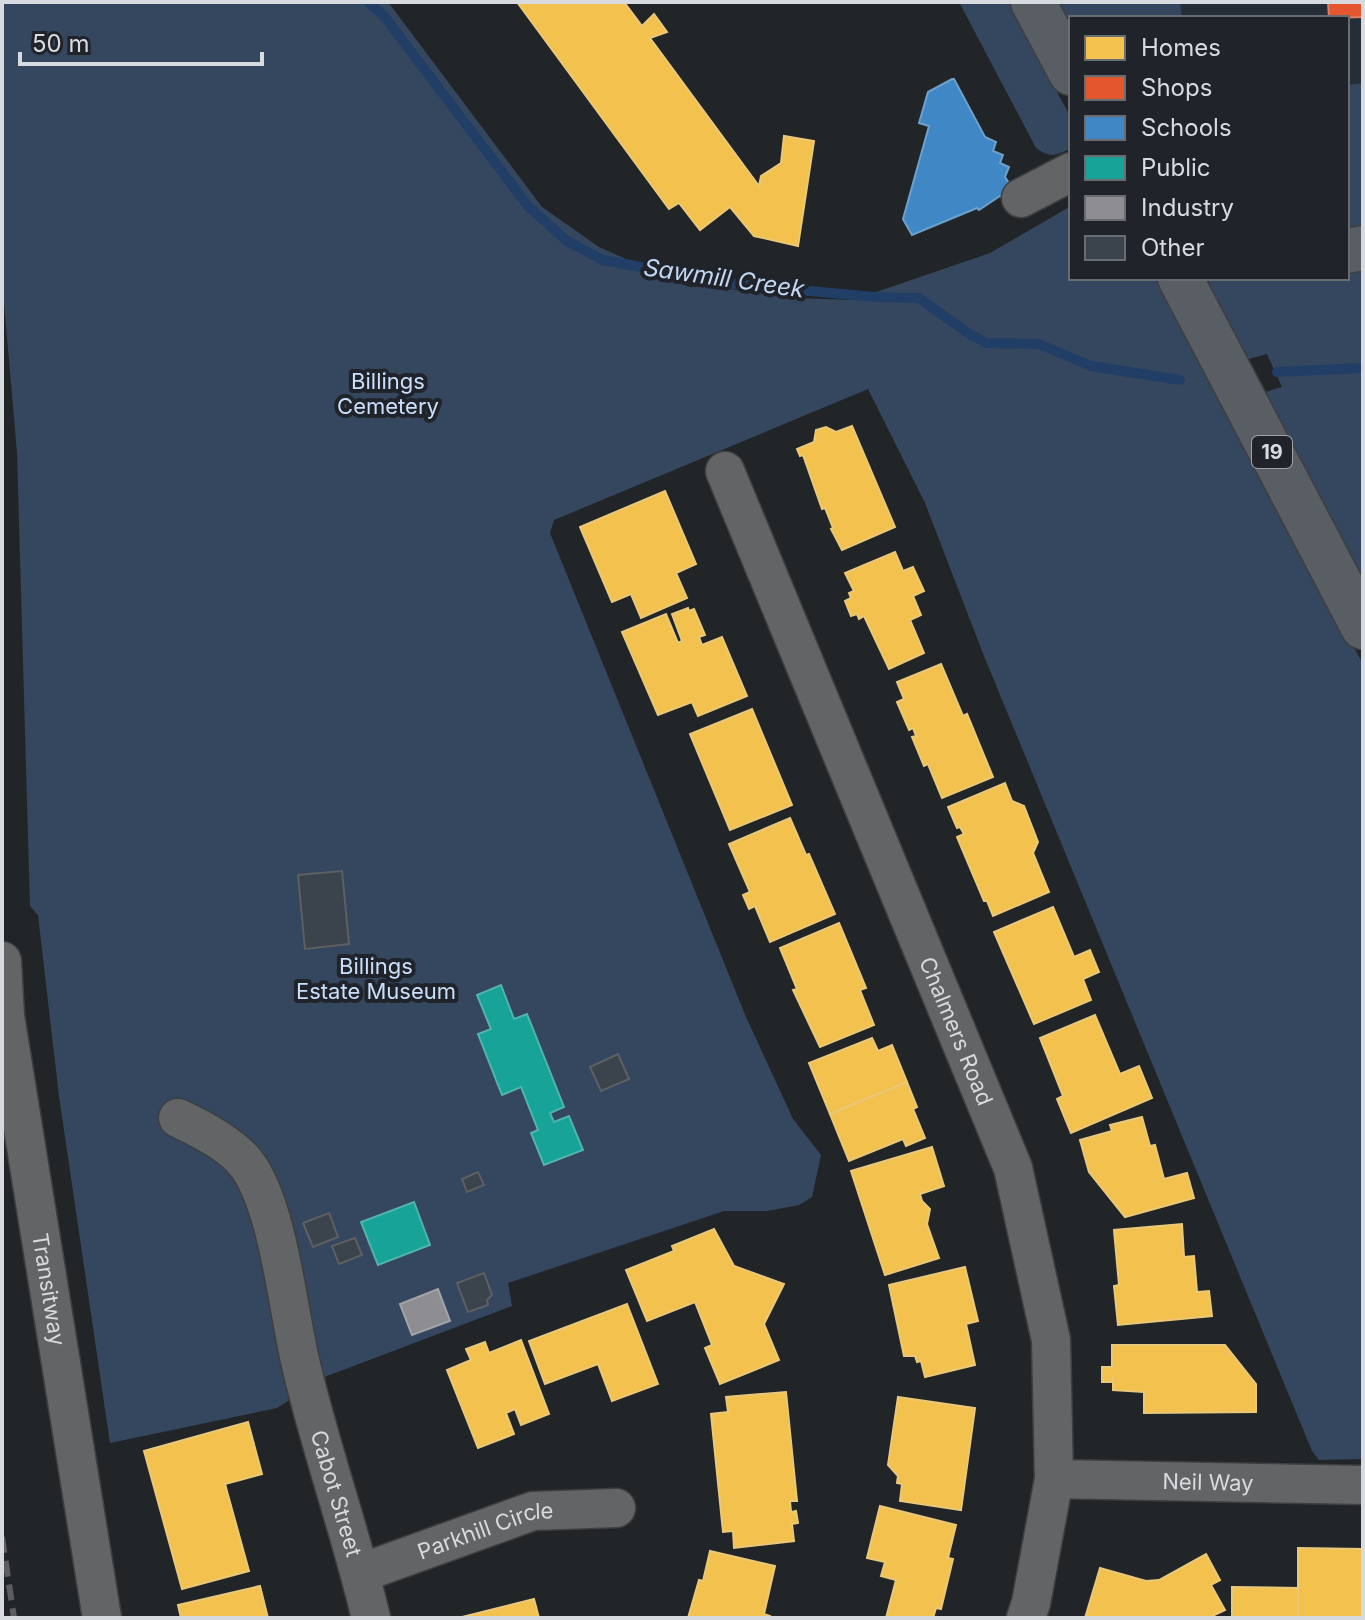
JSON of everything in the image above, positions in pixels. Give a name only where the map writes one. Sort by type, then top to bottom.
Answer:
[{"type":"main road","points":[[1033,2],[1069,69]]},
{"type":"main road","name":"19","points":[[1181,280],[1363,627]]},
{"type":"street","points":[[1021,198],[1069,173]]},
{"type":"street","name":"Chalmers Road","points":[[725,471],[1013,1168],[1051,1340],[1054,1479],[1026,1618]]},
{"type":"street","name":"Transitway","points":[[2,961],[5,1016],[102,1618]]},
{"type":"street","name":"Cabot Street","points":[[178,1118],[211,1135],[247,1165],[258,1186],[275,1237],[302,1368],[371,1618]]},
{"type":"street","name":"Neil Way","points":[[1054,1479],[1363,1485]]},
{"type":"street","name":"Parkhill Circle","points":[[361,1573],[533,1511],[616,1508]]},
{"type":"shaded area","points":[[1157,2],[1363,2],[1363,83],[1349,85],[1349,16],[1163,16]]},
{"type":"green space","name":"Billings Estate Museum","points":[[2,2],[388,2],[542,207],[599,247],[689,287],[707,286],[795,298],[853,300],[990,253],[1069,207],[1069,280],[1156,280],[1363,664],[1363,1459],[1319,1460],[1312,1451],[984,656],[925,503],[868,389],[554,520],[550,533],[746,1017],[793,1119],[821,1155],[812,1197],[799,1205],[767,1211],[724,1211],[508,1283],[512,1306],[327,1376],[277,1408],[110,1443],[59,1096],[38,915],[30,906],[17,452],[2,280]]},
{"type":"green space","points":[[959,2],[1008,2],[1069,114],[1069,149],[1053,155],[1036,148]]},
{"type":"green space","points":[[1053,2],[1180,2],[1182,16],[1069,16],[1069,32]]},
{"type":"green space","points":[[1363,83],[1363,232],[1349,236],[1349,85]]},
{"type":"green space","points":[[1363,261],[1363,579],[1262,393],[1282,387],[1267,354],[1245,360],[1208,280],[1349,280],[1349,264]]},
{"type":"building: Homes","points":[[517,2],[624,2],[642,26],[654,14],[667,32],[650,38],[759,186],[761,176],[781,163],[784,136],[814,141],[798,246],[754,236],[730,207],[700,230],[679,203],[669,209]]},
{"type":"building: Homes","points":[[852,426],[895,527],[842,550],[825,508],[822,509],[803,455],[800,456],[797,449],[814,442],[816,430],[826,427],[836,432]]},
{"type":"building: Homes","points":[[665,491],[696,564],[676,573],[687,598],[641,618],[631,594],[612,602],[580,527]]},
{"type":"building: Homes","points":[[895,552],[903,571],[913,567],[924,591],[913,596],[921,615],[910,620],[924,653],[889,669],[864,616],[859,619],[857,614],[851,616],[845,601],[851,598],[849,593],[854,591],[845,573]]},
{"type":"building: Homes","points":[[688,608],[689,611],[694,609],[705,635],[699,637],[702,645],[722,637],[747,696],[698,716],[692,702],[658,715],[622,632],[666,614],[678,643],[682,641],[672,614]]},
{"type":"building: Homes","points":[[941,664],[963,716],[967,714],[993,777],[942,798],[928,764],[924,766],[912,737],[916,736],[913,728],[909,730],[897,702],[904,699],[897,682]]},
{"type":"building: Homes","points":[[752,709],[792,805],[730,830],[690,734]]},
{"type":"building: Homes","points":[[1005,783],[1012,801],[1024,806],[1038,842],[1033,853],[1049,892],[993,916],[957,837],[964,834],[960,827],[957,828],[948,807]]},
{"type":"building: Homes","points":[[790,818],[835,914],[770,942],[755,906],[749,909],[743,895],[750,892],[729,844]]},
{"type":"building: Homes","points":[[1053,907],[1074,957],[1090,950],[1099,972],[1083,979],[1091,1000],[1034,1024],[994,932]]},
{"type":"building: Homes","points":[[839,923],[866,988],[860,990],[874,1025],[820,1047],[793,990],[797,989],[780,948]]},
{"type":"building: Homes","points":[[1095,1015],[1120,1074],[1139,1066],[1152,1098],[1071,1133],[1057,1099],[1063,1096],[1040,1038]]},
{"type":"building: Homes","points":[[872,1038],[878,1051],[892,1045],[907,1082],[830,1114],[809,1063]]},
{"type":"building: Homes","points":[[907,1082],[917,1107],[913,1109],[925,1138],[906,1146],[903,1139],[849,1161],[830,1114]]},
{"type":"building: Homes","points":[[1142,1117],[1150,1146],[1155,1145],[1164,1179],[1187,1173],[1194,1198],[1125,1217],[1089,1172],[1080,1140],[1112,1131],[1110,1125]]},
{"type":"building: Homes","points":[[932,1147],[944,1186],[920,1194],[930,1209],[927,1224],[939,1258],[885,1275],[851,1171]]},
{"type":"building: Homes","points":[[1182,1224],[1184,1257],[1194,1256],[1197,1292],[1209,1291],[1212,1316],[1118,1325],[1114,1286],[1119,1285],[1114,1230]]},
{"type":"building: Homes","points":[[714,1229],[734,1266],[784,1284],[764,1324],[779,1360],[720,1384],[705,1348],[712,1345],[695,1302],[647,1321],[626,1270],[674,1251],[672,1246]]},
{"type":"building: Homes","points":[[965,1267],[978,1321],[966,1324],[975,1365],[925,1377],[921,1361],[917,1362],[915,1356],[904,1356],[889,1285]]},
{"type":"building: Homes","points":[[627,1304],[658,1384],[612,1401],[598,1364],[545,1384],[529,1341]]},
{"type":"building: Homes","points":[[521,1340],[549,1414],[521,1425],[515,1409],[506,1413],[514,1434],[478,1448],[447,1370],[471,1360],[466,1349],[485,1342],[489,1353]]},
{"type":"building: Homes","points":[[1112,1345],[1225,1345],[1256,1384],[1256,1412],[1144,1413],[1144,1392],[1113,1390],[1113,1377],[1112,1382],[1102,1382],[1102,1367],[1112,1367]]},
{"type":"building: Homes","points":[[786,1392],[797,1501],[790,1501],[791,1512],[796,1511],[798,1523],[792,1524],[794,1541],[734,1548],[733,1531],[723,1532],[711,1414],[728,1412],[726,1397]]},
{"type":"building: Homes","points":[[898,1397],[975,1408],[961,1510],[900,1501],[902,1484],[897,1483],[898,1476],[888,1465]]},
{"type":"building: Homes","points":[[248,1422],[262,1474],[225,1484],[249,1571],[182,1589],[144,1451]]},
{"type":"building: Homes","points":[[880,1506],[956,1525],[948,1558],[953,1559],[941,1609],[936,1608],[933,1618],[886,1618],[896,1580],[881,1576],[885,1562],[867,1558]]},
{"type":"building: Homes","points":[[1298,1548],[1363,1549],[1363,1618],[1298,1618]]},
{"type":"building: Homes","points":[[710,1551],[775,1566],[764,1614],[769,1618],[688,1618],[699,1580],[703,1581]]},
{"type":"building: Homes","points":[[1206,1554],[1220,1580],[1211,1585],[1225,1610],[1208,1618],[1085,1618],[1100,1568],[1146,1581],[1159,1580]]},
{"type":"building: Homes","points":[[260,1586],[268,1618],[181,1618],[178,1605]]},
{"type":"building: Homes","points":[[1232,1587],[1298,1588],[1298,1618],[1232,1618]]},
{"type":"building: Homes","points":[[534,1599],[539,1618],[458,1618]]},
{"type":"building: Shops","points":[[1328,2],[1363,2],[1363,17],[1329,16]]},
{"type":"building: Schools","points":[[952,79],[985,137],[996,142],[993,151],[1003,155],[1000,163],[1009,167],[1005,177],[1009,183],[1003,198],[1000,196],[979,210],[977,208],[912,235],[903,219],[929,126],[919,123],[928,92]]},
{"type":"building: Public","points":[[501,985],[514,1019],[527,1014],[564,1107],[550,1113],[554,1122],[569,1116],[583,1150],[544,1165],[531,1133],[538,1130],[521,1087],[502,1095],[478,1034],[491,1029],[477,995]]},
{"type":"building: Public","points":[[414,1202],[430,1245],[378,1265],[361,1222]]},
{"type":"building: Industry","points":[[438,1289],[450,1321],[412,1335],[400,1304]]},
{"type":"building: Other","points":[[342,871],[349,944],[305,949],[298,875]]},
{"type":"building: Other","points":[[618,1054],[629,1079],[601,1091],[590,1067]]},
{"type":"building: Other","points":[[478,1172],[484,1185],[467,1192],[462,1179]]},
{"type":"building: Other","points":[[329,1213],[338,1237],[313,1247],[303,1223]]},
{"type":"building: Other","points":[[355,1238],[362,1255],[339,1264],[332,1246]]},
{"type":"building: Other","points":[[484,1273],[492,1295],[487,1300],[488,1305],[468,1312],[457,1283]]},
{"type":"waterway","name":"Sawmill Creek","points":[[368,2],[384,16],[528,206],[567,241],[603,260],[734,284],[919,298],[986,343],[1039,344],[1091,366],[1180,380]]},
{"type":"waterway","name":"Sawmill Creek","points":[[1277,372],[1363,368]]},
{"type":"railway","points":[[2,1537],[14,1618]]},
{"type":"park label","name":"Billings Cemetery","points":[[388,394]]}]
